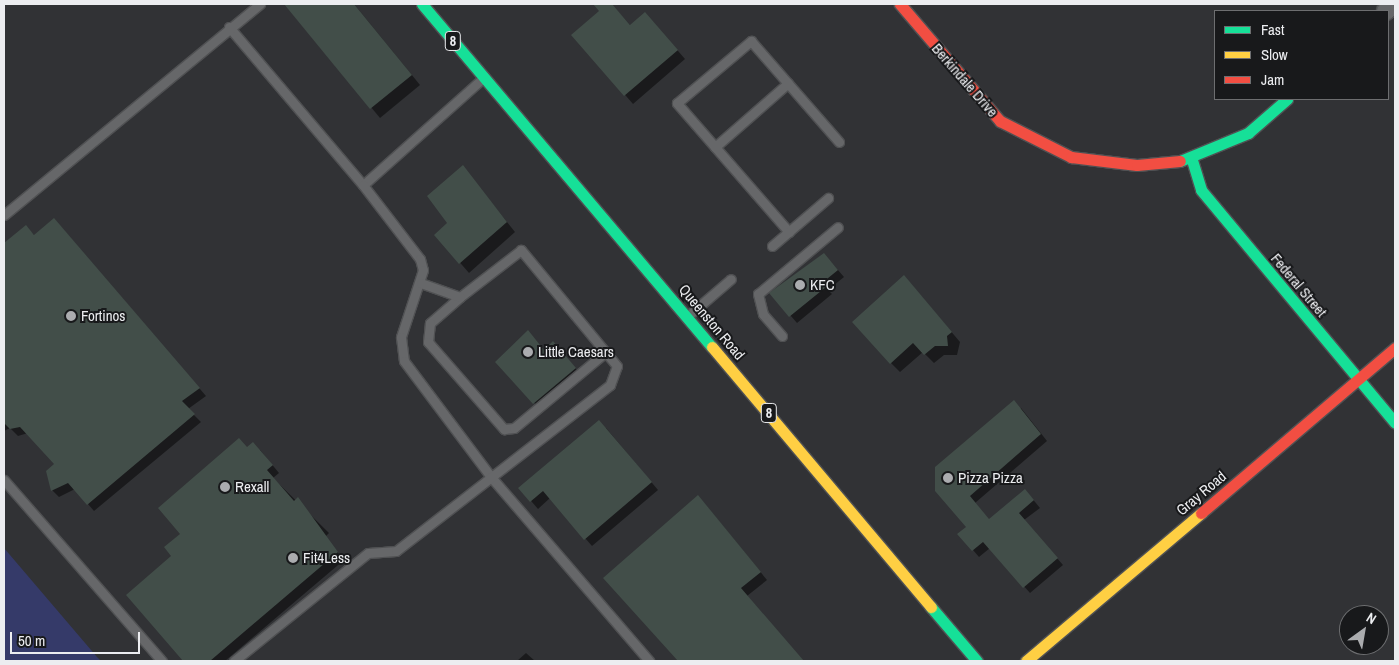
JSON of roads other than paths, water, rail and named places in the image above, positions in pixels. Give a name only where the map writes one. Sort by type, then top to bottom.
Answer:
[{"type":"main road","name":"Queenston Road","points":[[422,4],[977,661]]},
{"type":"main road","name":"Berkindale Drive","points":[[900,4],[1000,121],[1036,142],[1071,157],[1111,162],[1165,165],[1192,160],[1248,133],[1286,100]]},
{"type":"main road","name":"Federal Street","points":[[1192,160],[1201,190],[1395,423]]},
{"type":"main road","name":"Gray Road","points":[[1026,661],[1395,348]]},
{"type":"lane","points":[[4,215],[260,4]]},
{"type":"lane","points":[[229,28],[363,185],[420,259],[420,283],[401,337],[404,361],[491,477],[649,661]]},
{"type":"lane","points":[[788,232],[677,103],[751,41],[839,142]]},
{"type":"lane","points":[[363,185],[484,77]]},
{"type":"lane","points":[[715,147],[788,83]]},
{"type":"lane","points":[[772,246],[828,198]]},
{"type":"lane","points":[[782,336],[763,314],[758,294],[838,227]]},
{"type":"lane","points":[[234,661],[368,553],[396,551],[610,385],[617,366],[606,352],[521,250],[460,297],[430,323],[428,342],[504,429],[514,428],[606,352]]},
{"type":"lane","points":[[687,317],[731,279]]},
{"type":"lane","points":[[420,283],[460,297]]},
{"type":"lane","points":[[4,480],[162,661]]},
{"type":"place","name":"KFC","points":[[800,285]]},
{"type":"place","name":"Fortinos","points":[[71,316]]},
{"type":"place","name":"Little Caesars","points":[[528,352]]},
{"type":"place","name":"Pizza Pizza","points":[[948,478]]},
{"type":"place","name":"Rexall","points":[[225,487]]},
{"type":"place","name":"Fit4Less","points":[[293,558]]}]
